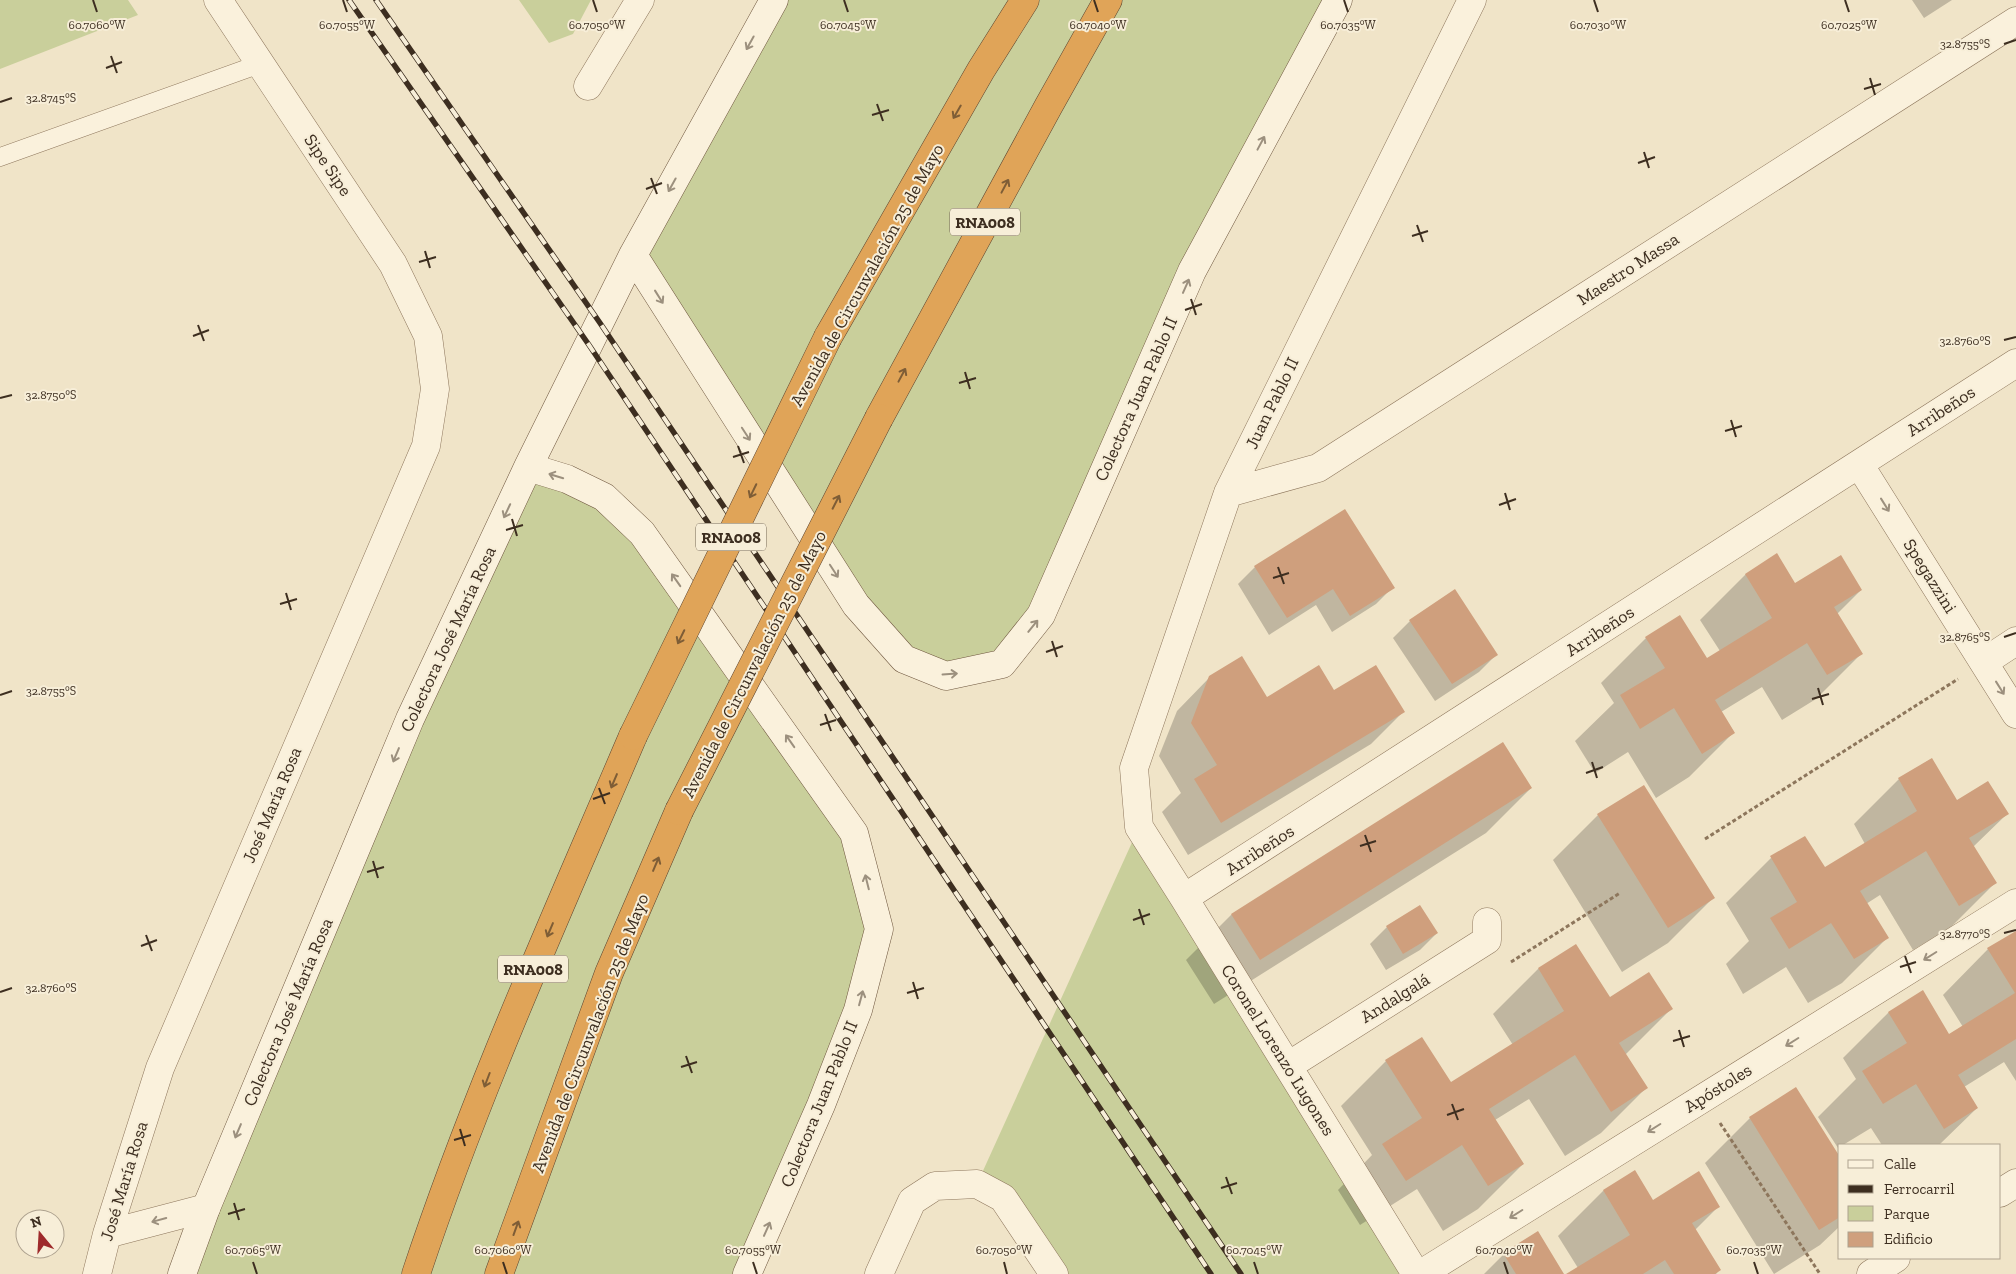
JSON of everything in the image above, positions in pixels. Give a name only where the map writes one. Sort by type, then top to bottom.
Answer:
[{"type":"highway","points":[[981,70],[1013,0]]},
{"type":"highway","name":"Avenida de Circunvalación 25 de Mayo","points":[[416,1274],[439,1205],[502,1040],[633,736],[828,338],[981,70],[1025,0]]},
{"type":"highway","name":"Avenida de Circunvalación 25 de Mayo","points":[[499,1274],[609,973],[679,811],[879,418],[1092,26],[1110,0]]},
{"type":"highway","points":[[396,1274],[439,1205]]},
{"type":"street","name":"Sipe Sipe","points":[[218,0],[393,264],[428,336]]},
{"type":"street","points":[[588,86],[640,0]]},
{"type":"street","name":"Colectora José María Rosa","points":[[182,1274],[206,1208],[410,720],[528,467],[633,256],[774,0]]},
{"type":"street","name":"Colectora Juan Pablo II","points":[[633,256],[856,605],[904,659],[946,676],[1002,664],[1041,615],[1192,271],[1338,0]]},
{"type":"street","name":"Juan Pablo II","points":[[1138,827],[1134,768],[1228,493],[1472,0]]},
{"type":"street","name":"Maestro Massa","points":[[1228,493],[1318,468],[2016,21]]},
{"type":"street","name":"José María Rosa","points":[[97,1274],[107,1234],[160,1068],[426,446],[435,389],[428,336]]},
{"type":"street","name":"Arribeños","points":[[1184,898],[2016,363]]},
{"type":"street","name":"Spegazzini","points":[[1859,464],[2016,714]]},
{"type":"street","name":"Colectora Juan Pablo II","points":[[528,467],[567,479],[604,497],[642,533],[854,832],[879,929],[858,1010],[822,1105],[747,1274]]},
{"type":"street","points":[[1984,662],[2016,641]]},
{"type":"street","name":"Coronel Lorenzo Lugones","points":[[1138,827],[1184,898],[1416,1274]]},
{"type":"street","name":"Apóstoles","points":[[1421,1274],[2016,903]]},
{"type":"street","name":"Andalgalá","points":[[1288,1066],[1486,940],[1487,922]]},
{"type":"street","points":[[2001,1192],[2016,1183]]},
{"type":"street","points":[[879,1274],[912,1201],[935,1186],[977,1184],[1003,1198],[1054,1274]]},
{"type":"street","points":[[107,1234],[206,1208]]},
{"type":"street","points":[[1870,1274],[1894,1259]]},
{"type":"lane","points":[[0,157],[260,64]]},
{"type":"path","points":[[1705,839],[1984,662]]},
{"type":"path","points":[[1703,1098],[1820,1274]]},
{"type":"green space","points":[[0,0],[128,0],[138,15],[0,69]]},
{"type":"green space","points":[[519,0],[591,0],[573,34],[549,43]]},
{"type":"green space","points":[[774,0],[1338,0],[1002,664],[946,676],[904,659],[633,255]]},
{"type":"green space","points":[[528,467],[604,497],[854,833],[879,929],[747,1274],[182,1274]]},
{"type":"green space","points":[[1139,827],[1416,1274],[1054,1274],[977,1184]]},
{"type":"building","points":[[1345,509],[1395,588],[1350,616],[1333,589],[1287,618],[1254,566]]},
{"type":"building","points":[[1777,553],[1795,583],[1841,555],[1862,590],[1834,607],[1863,654],[1827,675],[1807,643],[1715,700],[1735,733],[1702,754],[1674,708],[1640,729],[1620,695],[1665,668],[1645,637],[1680,615],[1707,658],[1772,618],[1745,574]]},
{"type":"building","points":[[1455,589],[1498,655],[1452,684],[1409,620]]},
{"type":"building","points":[[1242,656],[1267,697],[1319,665],[1334,690],[1376,665],[1405,712],[1221,823],[1194,779],[1217,765],[1191,723],[1209,676]]},
{"type":"building","points":[[1503,742],[1532,788],[1260,960],[1231,914]]},
{"type":"building","points":[[1932,758],[1957,800],[1988,781],[2009,814],[1969,838],[1997,883],[1959,906],[1926,851],[1860,891],[1889,938],[1854,959],[1831,923],[1789,949],[1770,918],[1797,902],[1770,856],[1805,836],[1825,867],[1917,811],[1898,778]]},
{"type":"building","points":[[1644,785],[1715,898],[1668,928],[1597,814]]},
{"type":"building","points":[[1420,905],[1438,933],[1403,954],[1386,926]]},
{"type":"building","points":[[2016,931],[2016,1039],[1958,1075],[1978,1108],[1944,1129],[1916,1084],[1883,1104],[1862,1071],[1907,1043],[1888,1012],[1923,990],[1949,1034],[2015,993],[1987,948]]},
{"type":"building","points":[[1576,944],[1610,997],[1649,972],[1673,1009],[1619,1043],[1648,1088],[1611,1112],[1575,1055],[1489,1109],[1524,1164],[1488,1186],[1462,1145],[1406,1181],[1382,1144],[1422,1118],[1385,1060],[1422,1037],[1451,1082],[1564,1011],[1538,968]]},
{"type":"building","points":[[1796,1087],[1838,1154],[1838,1218],[1819,1230],[1749,1117]]},
{"type":"building","points":[[1635,1170],[1653,1200],[1699,1171],[1720,1207],[1692,1223],[1721,1270],[1715,1274],[1674,1274],[1665,1260],[1643,1274],[1566,1274],[1630,1235],[1603,1190]]},
{"type":"building","points":[[1538,1231],[1564,1274],[1516,1274],[1503,1253]]},
{"type":"railway","points":[[349,0],[589,345],[1211,1274]]},
{"type":"railway","points":[[376,0],[600,323],[1241,1274]]}]
